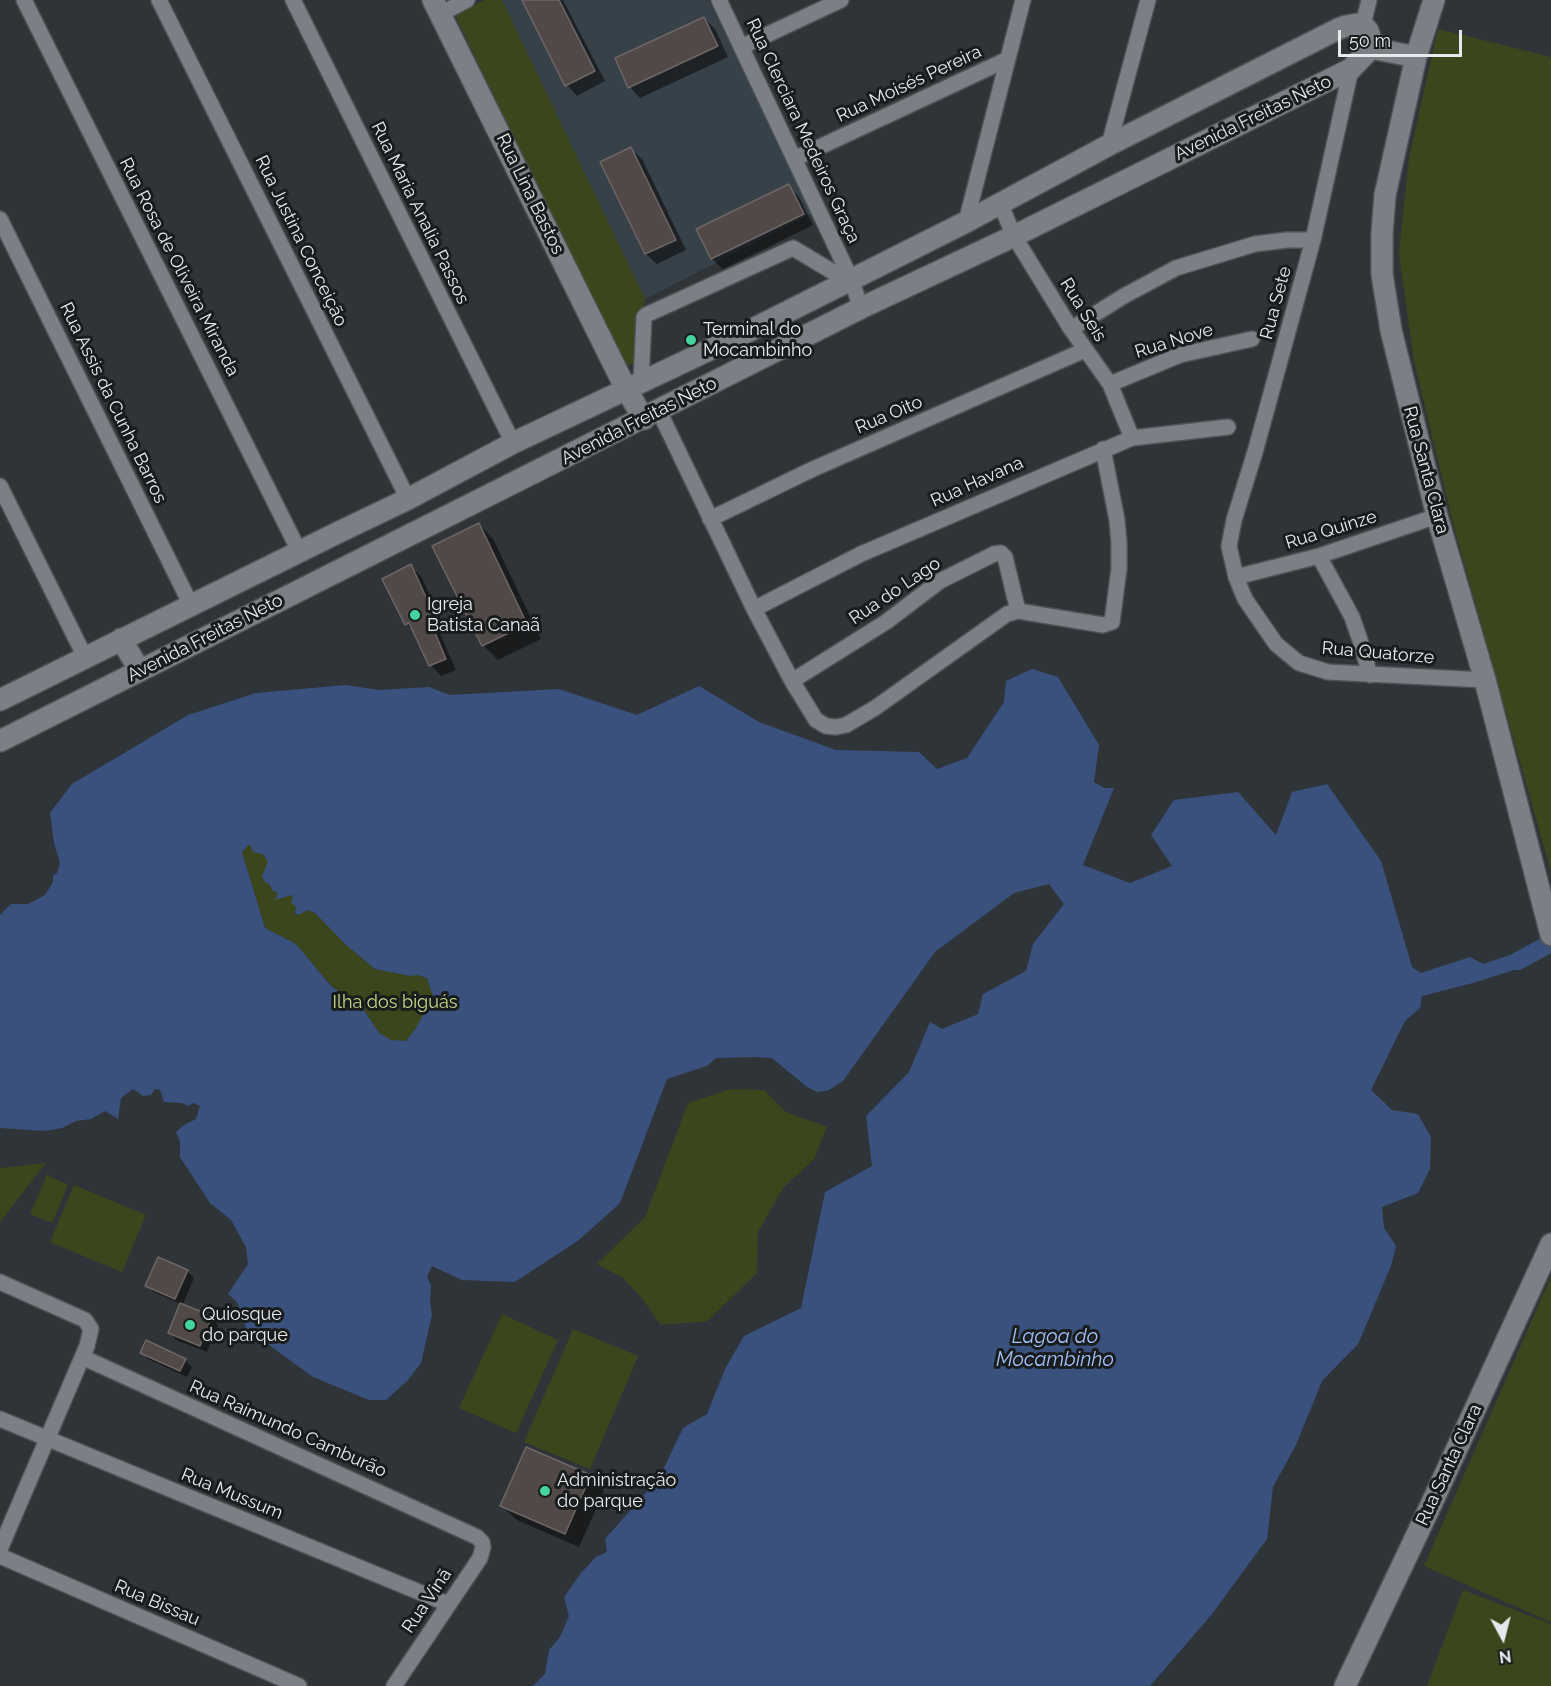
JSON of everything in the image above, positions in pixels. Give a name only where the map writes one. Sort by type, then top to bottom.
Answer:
[{"type":"main road","name":"Rua Santa Clara","points":[[1434,0],[1416,57],[1385,195],[1382,273],[1391,330],[1437,516],[1485,680],[1551,935]]},
{"type":"main road","name":"Rua Lina Bastos","points":[[437,7],[634,385],[652,415]]},
{"type":"main road","name":"Avenida Freitas Neto","points":[[0,700],[408,499],[513,443],[966,222],[1109,145],[1346,26],[1363,25]]},
{"type":"main road","points":[[1363,25],[1370,35],[1371,48],[1416,57]]},
{"type":"main road","name":"Avenida Freitas Neto","points":[[0,741],[861,308],[1014,236],[1351,69],[1371,48]]},
{"type":"main road","points":[[337,533],[354,564]]},
{"type":"main road","points":[[121,639],[140,671]]},
{"type":"main road","name":"Rua Santa Clara","points":[[1345,1686],[1551,1244]]},
{"type":"street","name":"Rua Rosa de Oliveira Miranda","points":[[24,0],[299,551]]},
{"type":"street","name":"Rua Justina Conceição","points":[[159,0],[408,499]]},
{"type":"street","name":"Rua Maria Analia Passos","points":[[293,0],[513,443]]},
{"type":"street","points":[[437,7],[467,0]]},
{"type":"street","name":"Rua Clerciara Medeiros Graça","points":[[719,0],[861,308]]},
{"type":"street","points":[[741,47],[841,0]]},
{"type":"street","points":[[966,222],[1023,0]]},
{"type":"street","points":[[1109,145],[1148,0]]},
{"type":"street","points":[[1363,25],[1369,0]]},
{"type":"street","name":"Rua Moisés Pereira","points":[[794,159],[1008,59]]},
{"type":"street","name":"Rua Sete","points":[[1228,546],[1313,240],[1351,69]]},
{"type":"street","name":"Rua Seis","points":[[1000,203],[1014,236],[1071,329],[1110,384],[1132,438]]},
{"type":"street","name":"Rua Assis da Cunha Barros","points":[[0,219],[191,605]]},
{"type":"street","points":[[1071,329],[1124,296],[1176,268],[1255,244],[1313,240]]},
{"type":"street","points":[[634,385],[646,315],[793,248],[850,280]]},
{"type":"street","name":"Rua Nove","points":[[1110,384],[1180,355],[1252,339]]},
{"type":"street","name":"Rua Oito","points":[[710,519],[813,469],[1085,350]]},
{"type":"street","points":[[652,415],[710,519],[792,681],[816,720],[826,726],[846,725],[875,708],[996,621],[1018,611],[1103,626],[1112,622],[1119,569],[1119,543],[1117,520],[1103,449]]},
{"type":"street","name":"Rua Havana","points":[[754,609],[861,554],[1103,449],[1132,438],[1228,427]]},
{"type":"street","points":[[0,486],[85,657]]},
{"type":"street","name":"Rua Quinze","points":[[1236,577],[1319,556],[1437,516]]},
{"type":"street","name":"Rua Quatorze","points":[[1228,546],[1236,577],[1245,599],[1276,644],[1299,663],[1328,672],[1485,680]]},
{"type":"street","name":"Rua do Lago","points":[[792,681],[886,622],[940,581],[994,554],[1001,553],[1005,557],[1018,611]]},
{"type":"street","points":[[1319,556],[1352,617],[1370,675]]},
{"type":"street","points":[[0,1282],[85,1320],[89,1324],[91,1335],[0,1549]]},
{"type":"street","name":"Rua Raimundo Camburão","points":[[82,1357],[477,1537]]},
{"type":"street","name":"Rua Mussum","points":[[0,1419],[448,1604]]},
{"type":"street","name":"Rua Vinã","points":[[394,1686],[480,1558],[483,1547],[477,1537]]},
{"type":"street","name":"Rua Bissau","points":[[0,1556],[299,1686]]},
{"type":"shaded area","points":[[485,0],[708,0],[817,211],[645,299],[634,363]]},
{"type":"green space","points":[[485,0],[502,0],[645,299],[634,363],[624,367],[455,15]]},
{"type":"green space","points":[[1438,29],[1551,57],[1551,872],[1454,527],[1414,361],[1399,254],[1409,158]]},
{"type":"green space","name":"Ilha dos biguás","points":[[251,843],[269,862],[266,871],[271,885],[278,893],[276,899],[292,895],[296,907],[295,913],[298,915],[308,910],[315,913],[346,945],[375,969],[410,976],[418,974],[427,978],[433,996],[416,1028],[406,1041],[391,1040],[379,1033],[356,998],[343,994],[331,985],[296,944],[265,928],[242,851]]},
{"type":"green space","points":[[730,1089],[764,1090],[786,1112],[827,1127],[814,1159],[783,1188],[758,1232],[757,1273],[707,1321],[661,1325],[641,1297],[623,1278],[597,1264],[645,1217],[688,1103]]},
{"type":"green space","points":[[46,1163],[0,1222],[0,1168]]},
{"type":"green space","points":[[47,1175],[68,1185],[52,1223],[30,1214]]},
{"type":"green space","points":[[74,1185],[146,1215],[122,1272],[50,1242]]},
{"type":"green space","points":[[1551,1277],[1551,1622],[1424,1566]]},
{"type":"green space","points":[[502,1314],[558,1340],[516,1433],[459,1408]]},
{"type":"green space","points":[[573,1329],[638,1356],[590,1469],[524,1442]]},
{"type":"green space","points":[[1463,1590],[1551,1624],[1551,1686],[1427,1686]]},
{"type":"water","name":"Lagoa do Mocambinho","points":[[1032,669],[1058,677],[1099,745],[1094,782],[1104,788],[1114,788],[1083,865],[1130,883],[1172,866],[1151,835],[1174,800],[1238,792],[1276,835],[1292,792],[1327,784],[1381,861],[1412,967],[1421,973],[1470,957],[1483,964],[1516,953],[1520,968],[1422,996],[1420,1008],[1405,1021],[1371,1090],[1392,1110],[1418,1114],[1431,1137],[1430,1169],[1418,1193],[1382,1207],[1384,1228],[1396,1246],[1391,1266],[1358,1344],[1322,1381],[1296,1445],[1273,1487],[1267,1539],[1212,1614],[1150,1686],[533,1686],[545,1674],[549,1650],[560,1637],[569,1616],[564,1597],[596,1557],[607,1552],[605,1539],[659,1478],[683,1428],[707,1414],[725,1369],[744,1336],[801,1308],[825,1192],[872,1166],[866,1116],[909,1072],[930,1022],[942,1029],[978,1014],[983,994],[1026,971],[1033,944],[1064,904],[1049,884],[1014,893],[935,952],[843,1081],[829,1090],[817,1092],[807,1087],[772,1058],[716,1058],[707,1066],[667,1079],[620,1203],[579,1240],[515,1282],[462,1280],[432,1266],[427,1277],[431,1285],[432,1315],[421,1363],[407,1381],[386,1400],[369,1400],[313,1377],[246,1328],[237,1302],[228,1294],[248,1264],[246,1247],[231,1220],[210,1203],[180,1157],[180,1141],[176,1132],[196,1119],[200,1106],[193,1103],[189,1106],[182,1103],[164,1102],[160,1090],[155,1089],[151,1095],[143,1096],[133,1089],[121,1098],[118,1119],[105,1111],[91,1119],[76,1121],[62,1128],[46,1131],[0,1128],[0,915],[11,904],[28,904],[45,895],[53,882],[53,876],[57,873],[60,863],[54,843],[50,813],[72,784],[188,715],[256,693],[346,685],[379,690],[429,687],[450,695],[559,689],[637,715],[699,686],[759,722],[836,750],[919,752],[937,769],[967,758],[1004,702],[1006,681]],"holes":[[[250,844],[253,852],[263,854],[268,862],[262,876],[272,890],[278,893],[275,900],[292,895],[291,902],[296,907],[295,913],[298,915],[308,910],[315,913],[346,945],[375,969],[427,978],[433,996],[416,1028],[406,1041],[391,1040],[379,1033],[356,998],[343,994],[331,986],[296,944],[265,928],[242,852]]]},
{"type":"building","points":[[522,0],[559,0],[595,71],[565,86]]},
{"type":"building","points":[[704,17],[718,46],[628,88],[615,58]]},
{"type":"building","points":[[631,147],[676,240],[645,254],[600,162]]},
{"type":"building","points":[[789,184],[804,214],[711,259],[696,229]]},
{"type":"building","points":[[479,523],[527,624],[482,646],[432,546]]},
{"type":"building","name":"Igreja Batista Canaã","points":[[411,564],[433,613],[428,616],[446,659],[429,666],[409,623],[405,625],[382,579]]},
{"type":"building","name":"Quiosque do parque","points":[[158,1257],[188,1270],[175,1299],[145,1286]]},
{"type":"building","name":"Quiosque do parque","points":[[180,1303],[212,1316],[200,1346],[168,1333]]},
{"type":"building","points":[[146,1340],[186,1359],[180,1371],[140,1353]]},
{"type":"building","name":"Administração do parque","points":[[526,1447],[591,1475],[565,1534],[500,1506]]},
{"type":"waterway","points":[[1518,961],[1551,943]]},
{"type":"place","name":"Terminal do Mocambinho","points":[[691,340]]},
{"type":"place","name":"Igreja Batista Canaã","points":[[415,615]]},
{"type":"place","name":"Quiosque do parque","points":[[190,1325]]},
{"type":"place","name":"Administração do parque","points":[[545,1491]]}]
